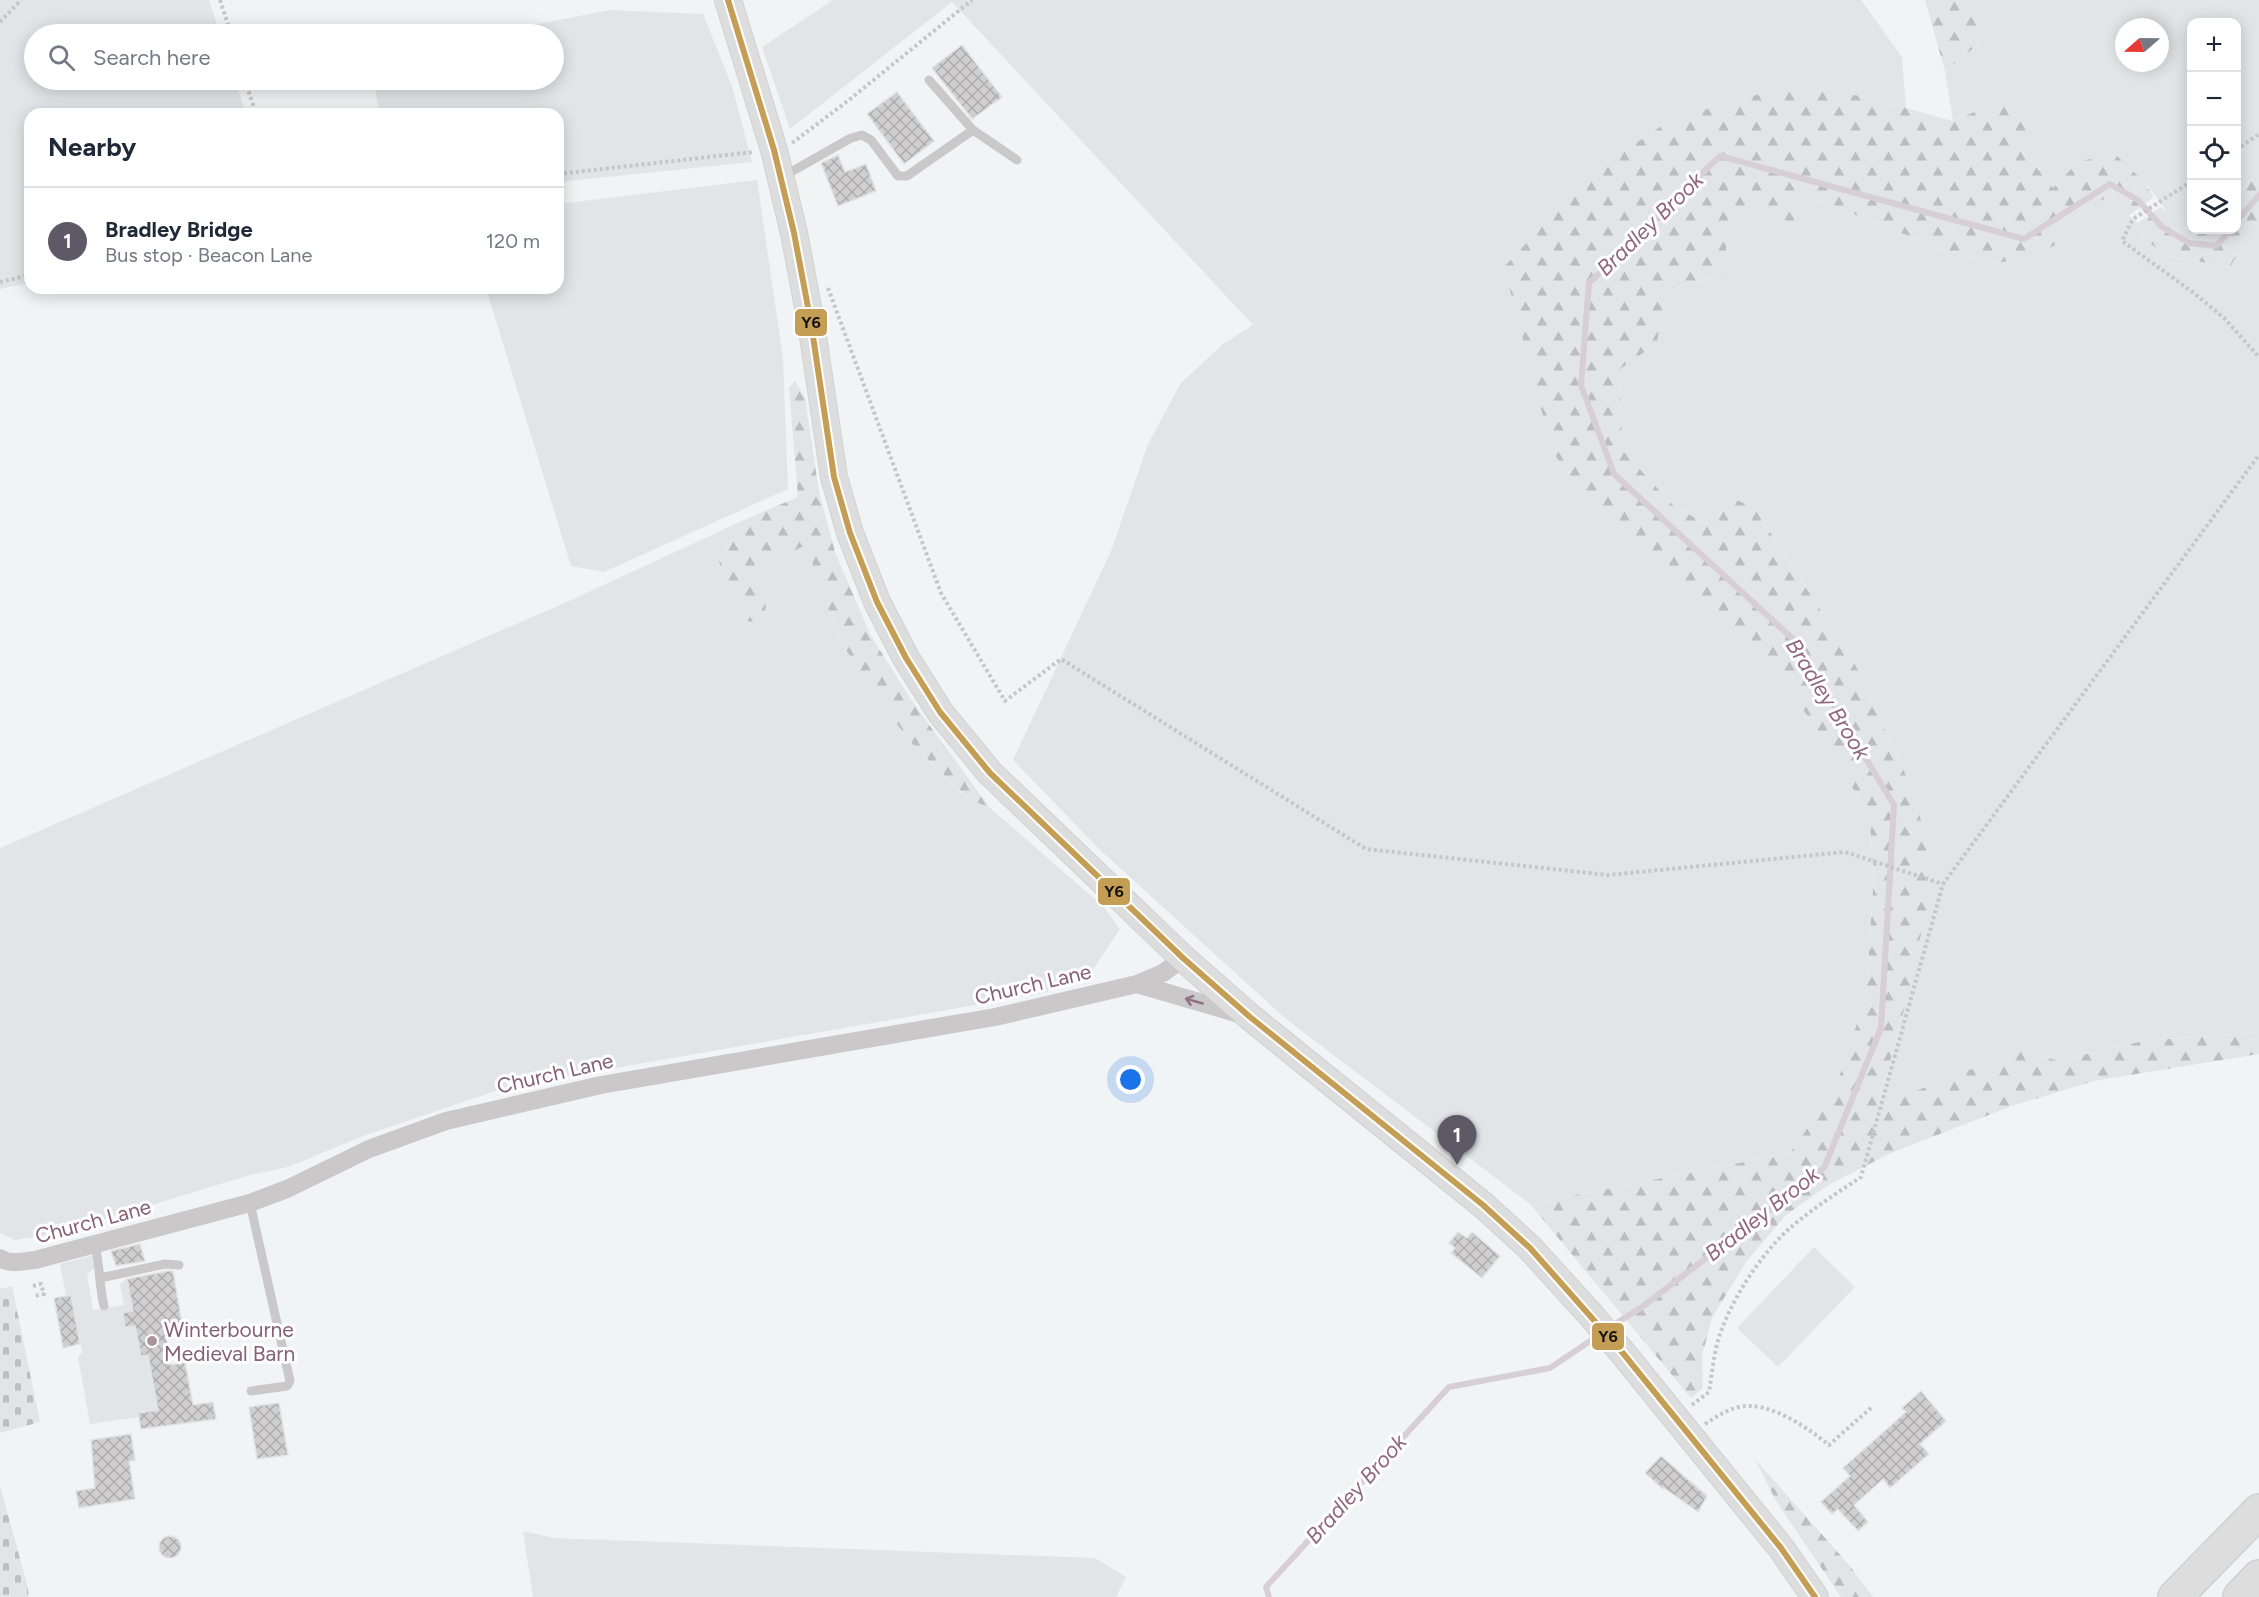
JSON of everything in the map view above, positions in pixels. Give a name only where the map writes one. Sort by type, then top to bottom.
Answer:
[{"type":"highway","points":[[2184,1587],[2259,1489]]},
{"type":"highway","points":[[2184,1587],[2259,1511]]},
{"type":"highway","points":[[2240,1597],[2259,1577]]},
{"type":"main road","points":[[728,0],[774,150],[812,323],[834,477],[850,533],[882,611],[906,658],[940,712],[990,773],[1183,958],[1250,1017],[1483,1205],[1530,1248],[1622,1352],[1781,1548],[1815,1597]]},
{"type":"street","name":"Church Lane","points":[[0,1258],[15,1262],[35,1260],[250,1203],[287,1189],[369,1149],[446,1121],[601,1085],[995,1017],[1137,984],[1163,973],[1183,958]]},
{"type":"street","name":"Church Lane","points":[[1137,984],[1250,1017]]},
{"type":"lane","points":[[929,80],[972,130],[1017,160]]},
{"type":"lane","points":[[780,178],[852,138],[862,135],[871,140],[898,176],[907,176],[972,130]]},
{"type":"lane","points":[[250,1203],[290,1381],[287,1386],[250,1390]]},
{"type":"lane","points":[[95,1245],[100,1266],[100,1288],[104,1306]]},
{"type":"lane","points":[[100,1278],[165,1264],[179,1265]]},
{"type":"path","points":[[0,22],[21,0]]},
{"type":"path","points":[[220,0],[228,24]]},
{"type":"path","points":[[564,173],[774,150],[797,141],[972,0]]},
{"type":"path","points":[[248,90],[254,108]]},
{"type":"path","points":[[2241,147],[2259,134]]},
{"type":"path","points":[[2187,184],[2133,219],[2122,240],[2224,318],[2259,357]]},
{"type":"path","points":[[0,282],[24,276]]},
{"type":"path","points":[[825,279],[941,593],[1005,701],[1061,659],[1366,849],[1608,875],[1845,852],[1942,884]]},
{"type":"path","points":[[1688,1409],[1709,1392],[1719,1337],[1727,1316],[1760,1263],[1789,1229],[1821,1203],[1861,1177],[1942,884],[2259,455]]},
{"type":"path","points":[[33,1286],[41,1284],[44,1294],[35,1296]]},
{"type":"path","points":[[1724,1412],[1747,1406],[1765,1409],[1804,1425],[1829,1445],[1873,1406]]},
{"type":"green space","points":[[0,0],[209,0],[217,24],[24,24],[24,90],[238,90],[244,108],[24,108],[24,284],[0,289]]},
{"type":"green space","points":[[833,0],[1861,0],[1902,57],[1906,108],[1862,96],[1672,119],[1570,481],[1772,660],[1869,814],[1874,873],[1866,997],[1835,1089],[1790,1153],[1530,1204],[1286,1019],[1100,850],[1013,760],[1111,551],[1148,444],[1181,383],[1223,344],[1253,325],[952,2],[790,129],[762,47]]},
{"type":"green space","points":[[1925,0],[1967,0],[1991,19],[1975,47],[1945,71]]},
{"type":"green space","points":[[1967,0],[2259,0],[2259,168],[2241,191],[2241,18],[2187,18],[2187,228],[2169,215],[2147,185],[2119,173],[2078,162],[2053,189],[2028,157],[1996,103],[1953,121],[1945,71],[1975,47],[1991,20]]},
{"type":"green space","points":[[610,10],[703,14],[732,86],[752,162],[564,181],[564,108],[378,108],[375,90],[564,90],[564,24],[538,24]]},
{"type":"green space","points":[[1784,87],[1862,96],[1953,121],[1996,103],[2031,118],[2028,157],[2053,188],[2078,162],[2114,153],[2144,182],[2154,197],[2128,216],[2106,198],[2080,211],[2059,243],[2036,255],[1997,263],[1944,250],[1801,193],[1793,224],[1752,203],[1730,217],[1723,274],[1666,290],[1657,343],[1620,369],[1622,450],[1673,505],[1721,533],[1713,488],[1755,509],[1854,662],[1914,793],[1934,872],[1908,995],[1878,1106],[2022,1049],[2058,1061],[2143,1041],[2259,1032],[2259,1054],[2094,1081],[2012,1106],[1891,1153],[1830,1184],[1786,1215],[1746,1262],[1712,1318],[1702,1356],[1703,1388],[1691,1398],[1530,1204],[1790,1153],[1835,1089],[1866,997],[1874,873],[1869,814],[1772,660],[1570,481],[1551,447],[1504,267],[1595,170],[1672,119]]},
{"type":"green space","points":[[2259,168],[2259,218],[2230,267],[2168,256],[2145,240],[2138,223],[2161,207],[2187,229],[2187,234],[2241,234],[2241,191]]},
{"type":"green space","points":[[757,180],[783,358],[788,489],[604,572],[571,566],[488,294],[564,294],[564,203]]},
{"type":"green space","points":[[1801,193],[1944,250],[1997,263],[2058,243],[2080,211],[2106,197],[2138,223],[2145,240],[2168,256],[2229,267],[2259,218],[2259,1032],[2143,1041],[2058,1061],[2022,1049],[1878,1107],[1908,995],[1914,793],[1854,662],[1755,509],[1721,533],[1673,505],[1622,450],[1620,368],[1657,343],[1666,290],[1723,274],[1730,217],[1752,203]]},
{"type":"green space","points":[[795,381],[805,398],[819,492],[835,552],[871,636],[914,704],[990,808],[969,799],[914,746],[868,687],[838,636],[806,545],[751,571],[766,606],[762,623],[746,621],[719,562],[744,520],[798,497],[789,388]]},
{"type":"green space","points":[[744,520],[719,562],[751,571],[806,544],[838,636],[868,687],[914,746],[968,799],[990,808],[1104,907],[1120,929],[1092,971],[1044,993],[507,1087],[363,1136],[288,1167],[250,1175],[56,1234],[15,1240],[0,1233],[0,848],[569,601]]},
{"type":"green space","points":[[1814,1247],[1855,1287],[1778,1367],[1737,1328]]},
{"type":"green space","points":[[93,1255],[95,1268],[87,1274],[93,1310],[124,1305],[120,1284],[127,1279],[133,1311],[123,1314],[125,1327],[135,1326],[141,1356],[148,1355],[158,1410],[139,1412],[139,1417],[90,1424],[78,1357],[82,1352],[71,1295],[66,1296],[60,1264]]},
{"type":"green space","points":[[12,1286],[40,1422],[0,1433],[0,1289]]},
{"type":"green space","points":[[1755,1459],[1850,1566],[1873,1597],[1841,1597],[1776,1501]]},
{"type":"green space","points":[[0,1486],[27,1584],[29,1597],[0,1597]]},
{"type":"green space","points":[[523,1531],[554,1538],[1095,1558],[1126,1577],[1116,1597],[533,1597]]},
{"type":"building","points":[[962,45],[1002,97],[972,119],[932,68]]},
{"type":"building","points":[[897,92],[934,141],[904,164],[867,114]]},
{"type":"building","points":[[838,155],[845,172],[866,164],[876,191],[838,206],[821,163]]},
{"type":"building","points":[[1458,1232],[1467,1238],[1472,1232],[1500,1256],[1482,1278],[1451,1253],[1455,1248],[1449,1243]]},
{"type":"building","points":[[140,1244],[145,1261],[116,1266],[111,1251]]},
{"type":"building","name":"Winterbourne Medieval Barn","points":[[173,1271],[182,1323],[164,1326],[171,1365],[185,1362],[193,1405],[213,1402],[216,1419],[141,1429],[138,1413],[158,1410],[148,1355],[141,1356],[135,1326],[125,1327],[123,1313],[133,1311],[127,1279]]},
{"type":"building","points":[[71,1295],[80,1344],[63,1348],[54,1298]]},
{"type":"building","points":[[1921,1391],[1946,1421],[1920,1444],[1929,1454],[1890,1488],[1883,1479],[1854,1505],[1868,1522],[1858,1531],[1838,1509],[1832,1514],[1821,1502],[1850,1476],[1843,1468],[1906,1412],[1902,1408]]},
{"type":"building","points":[[279,1403],[288,1455],[257,1459],[249,1407]]},
{"type":"building","points":[[131,1434],[135,1460],[129,1461],[135,1499],[79,1508],[76,1491],[95,1488],[91,1440]]},
{"type":"building","points":[[1661,1456],[1707,1496],[1698,1512],[1663,1489],[1645,1473]]},
{"type":"building","points":[[170,1536],[178,1539],[181,1547],[178,1555],[170,1558],[162,1555],[159,1547],[162,1539]]},
{"type":"waterway","name":"Bradley Brook","points":[[1610,1327],[1642,1307],[1824,1168],[1881,1028],[1894,805],[1794,640],[1614,474],[1581,385],[1589,283],[1720,156],[2024,239],[2110,184],[2138,200],[2162,227],[2189,243],[2216,246],[2227,234]]},
{"type":"waterway","name":"Bradley Brook","points":[[2241,216],[2259,195]]},
{"type":"waterway","name":"Bradley Brook","points":[[1269,1597],[1266,1587],[1449,1387],[1550,1368],[1599,1335]]},
{"type":"transit line","name":"Y6","points":[[728,0],[774,150],[794,233],[811,323],[834,477],[850,533],[877,602],[906,658],[940,712],[990,773],[1183,958],[1250,1017],[1483,1205],[1530,1248],[1622,1352],[1781,1548],[1815,1597]]},
{"type":"place","name":"Bradley Bridge","points":[[1457,1165]]},
{"type":"place","name":"Winterbourne Medieval Barn","points":[[152,1341]]}]
